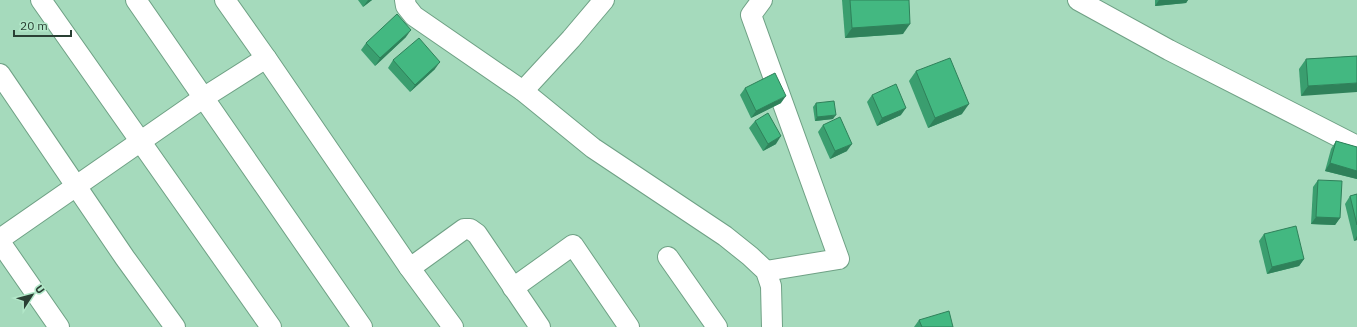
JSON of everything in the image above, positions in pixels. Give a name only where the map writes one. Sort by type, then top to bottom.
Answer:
[{"type":"street","points":[[41,0],[271,327]]},
{"type":"street","points":[[136,0],[362,327]]},
{"type":"street","points":[[225,0],[452,327]]},
{"type":"street","points":[[405,0],[406,6],[414,16],[523,91],[593,148],[725,236],[750,256],[766,271],[771,286],[772,327]]},
{"type":"street","points":[[523,91],[571,39],[604,0]]},
{"type":"street","points":[[762,0],[751,15],[839,259],[766,271]]},
{"type":"street","points":[[1090,3],[1169,50],[1357,146]]},
{"type":"street","points":[[0,239],[203,98],[266,58]]},
{"type":"street","points":[[0,74],[125,258],[175,327]]},
{"type":"street","points":[[409,267],[417,263],[464,228],[470,229],[477,234],[540,327]]},
{"type":"street","points":[[0,242],[59,327]]},
{"type":"street","points":[[513,288],[573,245],[629,327]]},
{"type":"street","points":[[668,257],[717,327]]},
{"type":"building","points":[[850,0],[909,0],[910,24],[852,28]]},
{"type":"building","points":[[397,14],[411,30],[380,58],[366,43]]},
{"type":"building","points":[[419,38],[440,62],[415,85],[393,60]]},
{"type":"building","points":[[1357,56],[1357,83],[1308,86],[1306,59]]},
{"type":"building","points":[[950,58],[969,104],[935,118],[916,71]]},
{"type":"building","points":[[775,73],[786,96],[756,111],[745,88]]},
{"type":"building","points":[[896,84],[906,108],[882,118],[872,95]]},
{"type":"building","points":[[834,101],[836,115],[817,117],[816,103]]},
{"type":"building","points":[[768,113],[781,136],[768,144],[755,121]]},
{"type":"building","points":[[840,117],[852,144],[835,151],[823,125]]},
{"type":"building","points":[[1336,141],[1357,147],[1357,171],[1330,163]]},
{"type":"building","points":[[1318,180],[1342,181],[1340,218],[1316,217]]},
{"type":"building","points":[[1357,194],[1357,225],[1350,196]]},
{"type":"building","points":[[1296,226],[1304,259],[1272,267],[1264,234]]},
{"type":"building","points":[[949,311],[953,327],[922,327],[919,320]]}]
